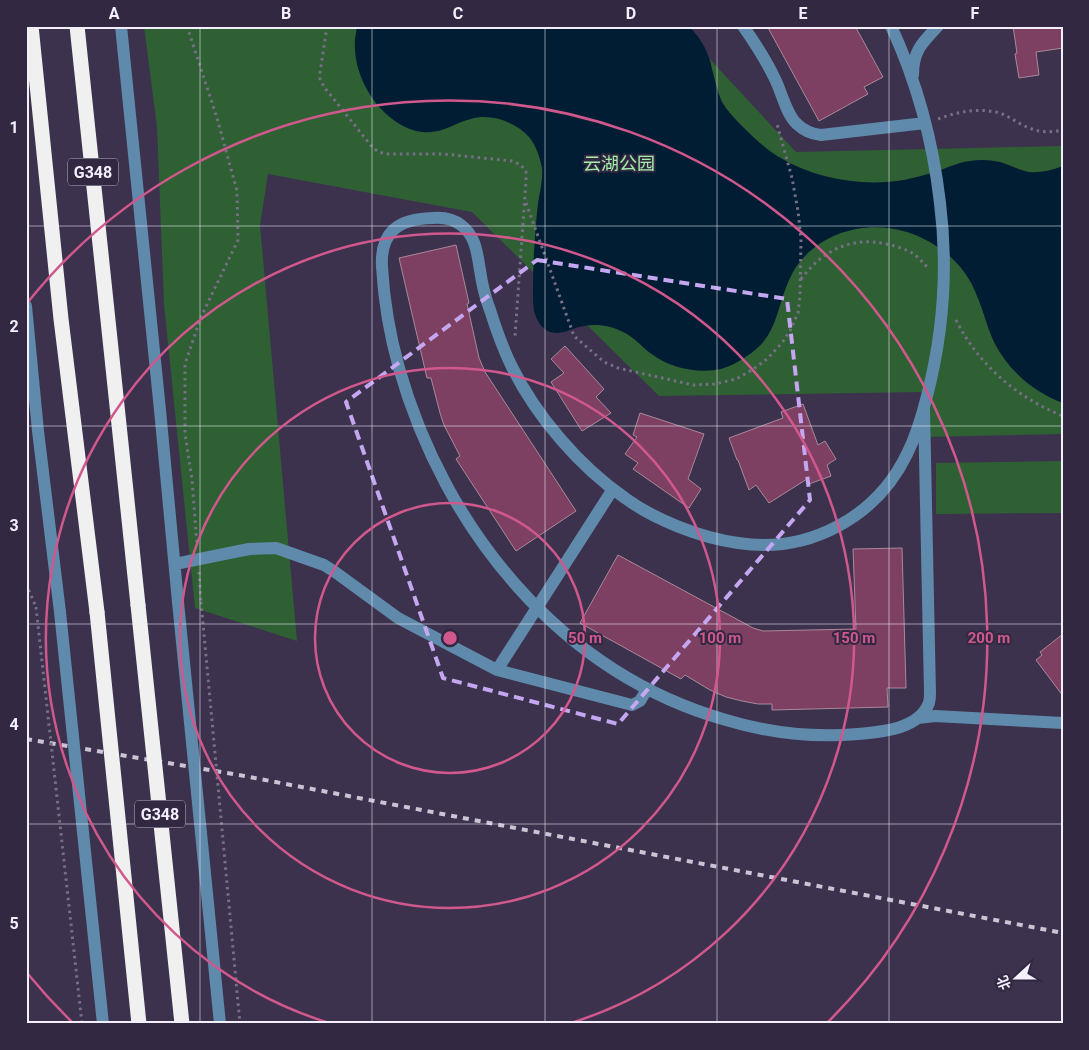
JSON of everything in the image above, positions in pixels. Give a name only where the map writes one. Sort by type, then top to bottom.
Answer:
[{"type":"highway","name":"G348","points":[[31,26],[61,318],[97,612],[139,1024]]},
{"type":"highway","name":"G348","points":[[77,26],[182,1024]]},
{"type":"street","points":[[121,26],[220,1024]]},
{"type":"street","points":[[743,26],[766,62],[791,117],[796,124],[812,134],[821,135],[926,123]]},
{"type":"street","points":[[891,26],[913,80],[926,123],[940,202],[944,251],[938,339],[924,409],[909,451],[896,475],[854,517],[827,532],[806,540],[763,545],[739,543],[693,532],[667,522],[627,500],[580,459],[561,439],[524,389],[513,369],[486,301],[477,248],[465,228],[454,220],[440,217],[413,219],[398,226],[387,238],[382,252],[383,287],[397,359],[412,409],[431,457],[479,539],[509,577],[561,631],[616,672],[648,689],[704,714],[775,732],[823,735],[866,733],[904,725],[918,718],[935,716],[1063,722]]},
{"type":"street","points":[[913,80],[913,64],[916,52],[938,26]]},
{"type":"street","points":[[26,306],[103,1024]]},
{"type":"street","points":[[918,718],[927,707],[930,686],[924,409]]},
{"type":"street","points":[[497,670],[613,489]]},
{"type":"street","points":[[175,564],[249,548],[276,548],[324,565],[398,618],[497,670],[632,705],[640,701],[648,689]]},
{"type":"street","points":[[930,686],[938,706],[957,718]]},
{"type":"path","points":[[187,26],[217,118],[237,191],[238,240],[201,317],[185,364],[185,434],[192,479],[201,602],[240,1024]]},
{"type":"path","points":[[327,26],[320,79],[324,87],[373,148],[386,154],[444,154],[512,161],[521,165],[526,172],[526,202],[515,340]]},
{"type":"path","points":[[926,123],[956,113],[976,110],[998,112],[1031,129],[1048,132],[1063,130]]},
{"type":"path","points":[[526,202],[574,336],[604,362],[618,368],[693,385],[715,384],[736,379],[767,359],[782,344],[790,332],[798,313],[801,239],[798,211],[786,152]]},
{"type":"path","points":[[26,584],[36,607],[82,1024]]},
{"type":"highlighted area","points":[[537,260],[787,299],[810,500],[618,724],[443,678],[346,402]]},
{"type":"green space","name":"云湖公园","points":[[144,26],[679,26],[796,152],[1063,146],[1063,434],[924,437],[923,392],[659,396],[472,212],[268,174],[260,225],[297,641],[195,608],[164,304],[157,127]]},
{"type":"green space","points":[[1063,461],[1063,513],[936,514],[936,463]]},
{"type":"water","points":[[357,26],[689,26],[707,51],[720,98],[729,113],[770,151],[793,165],[808,171],[856,182],[888,182],[904,180],[959,163],[978,160],[1000,162],[1029,172],[1046,171],[1063,166],[1063,403],[1032,387],[1007,363],[992,338],[972,285],[958,265],[940,248],[918,236],[890,228],[856,229],[824,241],[811,251],[799,263],[790,278],[771,331],[765,340],[747,356],[721,369],[693,370],[666,363],[650,353],[627,334],[607,326],[585,326],[559,333],[546,330],[537,319],[533,306],[534,246],[542,172],[536,148],[529,137],[517,127],[494,118],[479,117],[442,130],[429,132],[422,132],[396,122],[375,102],[361,76],[355,46]]},
{"type":"building","points":[[767,26],[855,26],[883,77],[864,87],[868,94],[819,121]]},
{"type":"building","points":[[1013,26],[1063,26],[1063,48],[1036,52],[1039,75],[1019,78]]},
{"type":"building","points":[[456,245],[479,358],[485,372],[576,511],[516,551],[456,459],[460,456],[444,425],[431,378],[427,378],[399,258]]},
{"type":"building","points":[[565,346],[604,389],[596,397],[611,413],[582,431],[551,382],[564,373],[551,359]]},
{"type":"building","points":[[803,404],[818,445],[825,441],[836,459],[827,465],[831,476],[809,484],[807,479],[769,503],[756,485],[749,490],[729,438],[783,418],[781,412]]},
{"type":"building","points":[[640,413],[704,434],[688,479],[701,489],[689,508],[633,469],[638,463],[625,454],[637,437],[633,435]]},
{"type":"building","points":[[902,548],[906,688],[887,688],[888,707],[772,710],[772,704],[758,704],[726,697],[685,675],[681,679],[580,623],[618,555],[753,628],[763,631],[856,629],[853,549]]},
{"type":"building","points":[[1063,634],[1063,696],[1036,660],[1042,655],[1040,652]]},
{"type":"railway","points":[[26,739],[239,775],[1063,933]]}]
